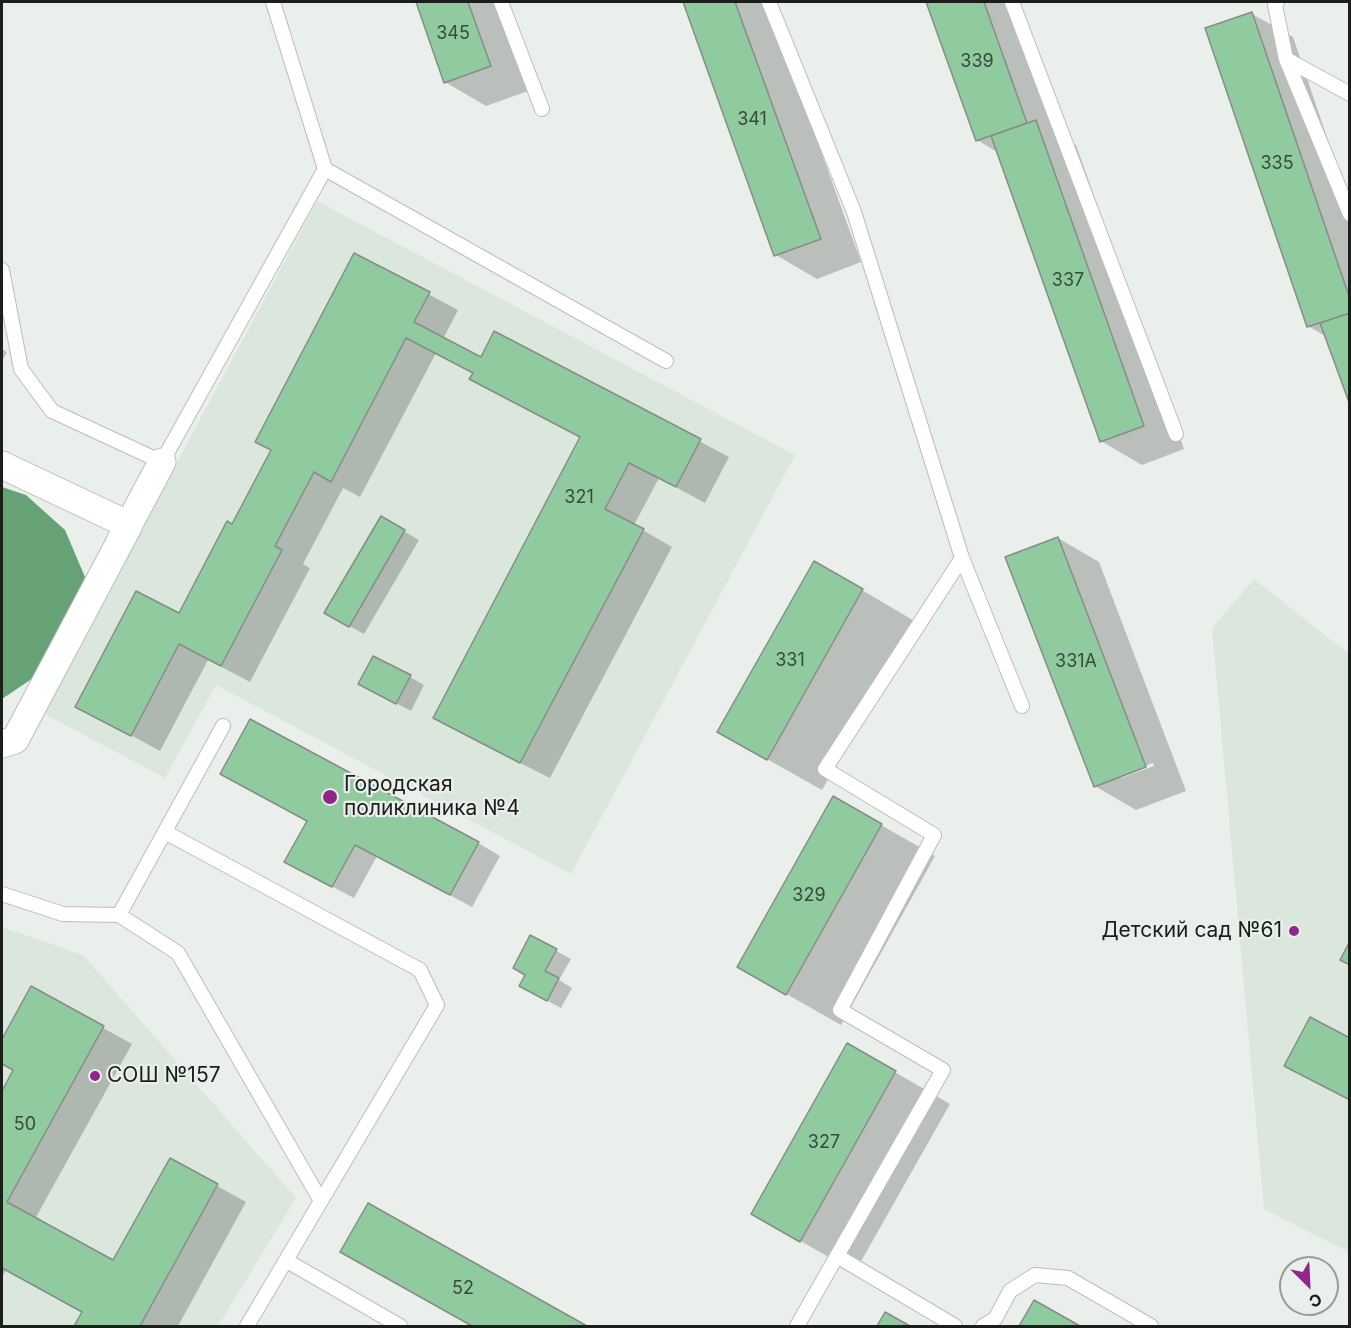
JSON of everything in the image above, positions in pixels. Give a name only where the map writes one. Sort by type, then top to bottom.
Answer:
[{"type":"street","points":[[2,744],[15,740],[162,462]]},
{"type":"street","points":[[2,465],[129,525]]},
{"type":"lane","points":[[273,2],[325,169],[666,361]]},
{"type":"lane","points":[[501,2],[542,109]]},
{"type":"lane","points":[[769,2],[854,213],[962,558],[1022,706]]},
{"type":"lane","points":[[1012,2],[1176,434]]},
{"type":"lane","points":[[1277,2],[1275,5],[1286,59],[1350,214]]},
{"type":"lane","points":[[1286,59],[1350,94]]},
{"type":"lane","points":[[2,270],[21,369],[52,411],[162,462],[325,169]]},
{"type":"lane","points":[[797,1326],[943,1070],[840,1010],[934,835],[825,769],[962,558]]},
{"type":"lane","points":[[119,915],[223,726]]},
{"type":"lane","points":[[165,832],[420,970],[437,1005],[247,1326]]},
{"type":"lane","points":[[2,894],[63,914],[119,915],[178,953],[321,1201]]},
{"type":"lane","points":[[837,1256],[956,1326]]},
{"type":"lane","points":[[287,1260],[400,1326]]},
{"type":"lane","points":[[983,1326],[995,1319],[1010,1291],[1035,1275],[1068,1278],[1151,1326]]},
{"type":"shaded area","points":[[317,201],[795,455],[571,874],[216,685],[165,778],[43,713]]},
{"type":"shaded area","points":[[2,487],[26,495],[65,530],[85,577],[76,625],[36,676],[2,699]]},
{"type":"shaded area","name":"Детский сад №61","points":[[1254,579],[1349,654],[1349,1252],[1264,1209],[1212,628]]},
{"type":"shaded area","name":"СОШ №157","points":[[2,927],[83,955],[296,1198],[218,1326],[2,1326]]},
{"type":"building","points":[[416,2],[468,2],[491,66],[444,83]]},
{"type":"building","points":[[683,2],[735,2],[821,239],[774,256]]},
{"type":"building","points":[[926,2],[984,2],[1027,123],[976,141]]},
{"type":"building","points":[[1252,12],[1350,299],[1350,313],[1307,327],[1205,28]]},
{"type":"building","points":[[1036,120],[1144,426],[1100,442],[991,136]]},
{"type":"building","points":[[354,253],[430,292],[414,322],[481,357],[494,331],[701,439],[676,487],[629,463],[605,509],[644,529],[520,763],[433,718],[580,437],[469,379],[473,373],[406,338],[331,482],[314,472],[275,546],[282,550],[221,666],[179,644],[131,736],[75,707],[136,591],[179,613],[227,521],[232,524],[271,450],[255,442]]},
{"type":"building","points":[[1350,313],[1350,405],[1320,323]]},
{"type":"building","points":[[381,516],[405,530],[349,627],[324,613]]},
{"type":"building","points":[[1058,537],[1146,767],[1094,787],[1005,557]]},
{"type":"building","points":[[814,561],[863,589],[767,760],[717,732]]},
{"type":"building","points":[[373,656],[411,675],[396,704],[358,684]]},
{"type":"building","name":"Городская поликлиника №4","points":[[250,719],[479,842],[450,895],[355,845],[332,887],[284,862],[307,821],[220,774]]},
{"type":"building","points":[[833,796],[882,824],[786,995],[737,967]]},
{"type":"building","points":[[530,935],[557,949],[545,971],[559,978],[547,1001],[519,986],[525,975],[513,968]]},
{"type":"building","points":[[1350,941],[1350,965],[1340,960]]},
{"type":"building","points":[[31,986],[104,1026],[7,1202],[113,1260],[170,1158],[218,1184],[140,1326],[74,1326],[82,1312],[2,1268],[2,1091],[13,1070],[2,1064],[2,1039]]},
{"type":"building","points":[[1310,1017],[1350,1038],[1350,1100],[1284,1066]]},
{"type":"building","points":[[847,1043],[896,1071],[800,1242],[751,1214]]},
{"type":"building","points":[[368,1203],[587,1326],[472,1326],[340,1252]]},
{"type":"building","points":[[1034,1300],[1080,1326],[1019,1326]]},
{"type":"building","points":[[885,1312],[910,1326],[877,1326]]},
{"type":"place","name":"Городская поликлиника №4","points":[[330,797]]},
{"type":"place","name":"Детский сад №61","points":[[1294,931]]},
{"type":"place","name":"СОШ №157","points":[[95,1076]]}]
